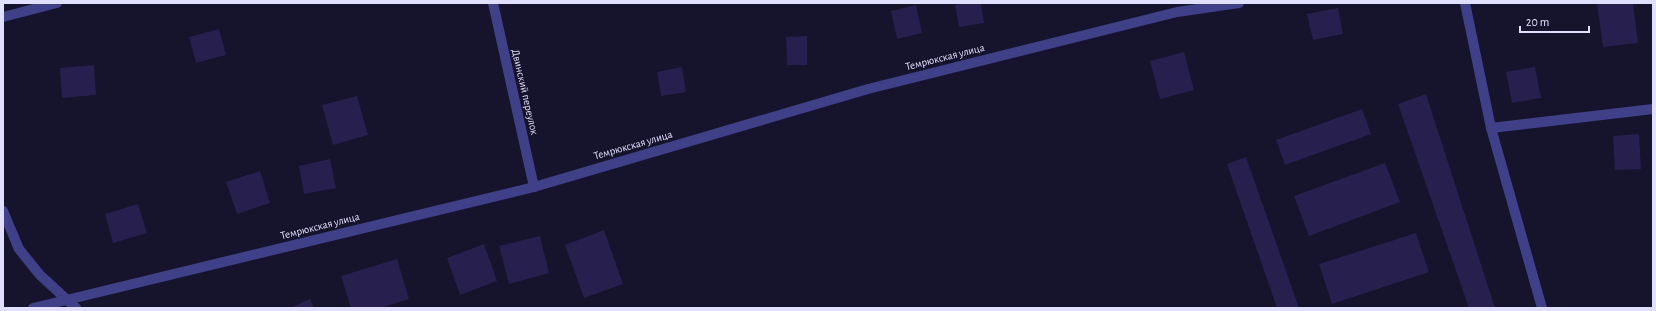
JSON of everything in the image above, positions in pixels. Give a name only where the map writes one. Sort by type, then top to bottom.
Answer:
[{"type":"street","points":[[3,17],[56,3]]},
{"type":"street","name":"Двинский переулок","points":[[493,3],[534,186]]},
{"type":"street","name":"Темрюкская улица","points":[[33,308],[534,186],[868,89],[1177,12],[1239,3]]},
{"type":"street","points":[[1465,3],[1491,128],[1542,308]]},
{"type":"street","points":[[1491,128],[1653,109]]},
{"type":"street","points":[[3,211],[19,249],[40,275],[76,308]]},
{"type":"building","points":[[964,3],[981,3],[984,23],[959,27],[955,5]]},
{"type":"building","points":[[1597,3],[1633,3],[1638,43],[1603,47]]},
{"type":"building","points":[[916,5],[922,33],[897,39],[891,11]]},
{"type":"building","points":[[1338,8],[1343,34],[1313,40],[1307,14]]},
{"type":"building","points":[[219,29],[226,55],[196,63],[189,37]]},
{"type":"building","points":[[807,36],[807,65],[787,65],[786,37]]},
{"type":"building","points":[[1184,52],[1194,90],[1160,99],[1150,61]]},
{"type":"building","points":[[94,65],[96,95],[62,98],[60,68]]},
{"type":"building","points":[[682,67],[686,92],[661,96],[657,72]]},
{"type":"building","points":[[1535,67],[1541,98],[1512,103],[1506,72]]},
{"type":"building","points":[[1426,94],[1495,308],[1469,308],[1398,104]]},
{"type":"building","points":[[357,96],[368,135],[333,145],[322,105]]},
{"type":"building","points":[[1362,109],[1371,134],[1285,165],[1276,140]]},
{"type":"building","points":[[1639,134],[1641,169],[1615,170],[1613,136]]},
{"type":"building","points":[[1246,157],[1299,308],[1277,308],[1227,164]]},
{"type":"building","points":[[330,159],[336,188],[304,194],[299,166]]},
{"type":"building","points":[[1385,163],[1400,202],[1309,236],[1294,196]]},
{"type":"building","points":[[260,171],[270,203],[237,214],[226,182]]},
{"type":"building","points":[[138,204],[147,233],[113,243],[105,214]]},
{"type":"building","points":[[604,230],[623,284],[584,298],[565,245]]},
{"type":"building","points":[[1416,233],[1429,272],[1332,304],[1319,264]]},
{"type":"building","points":[[540,236],[549,273],[509,284],[499,246]]},
{"type":"building","points":[[484,244],[497,281],[460,295],[447,258]]},
{"type":"building","points":[[397,259],[409,299],[380,308],[351,308],[341,276]]},
{"type":"building","points":[[310,299],[314,308],[290,308]]}]
